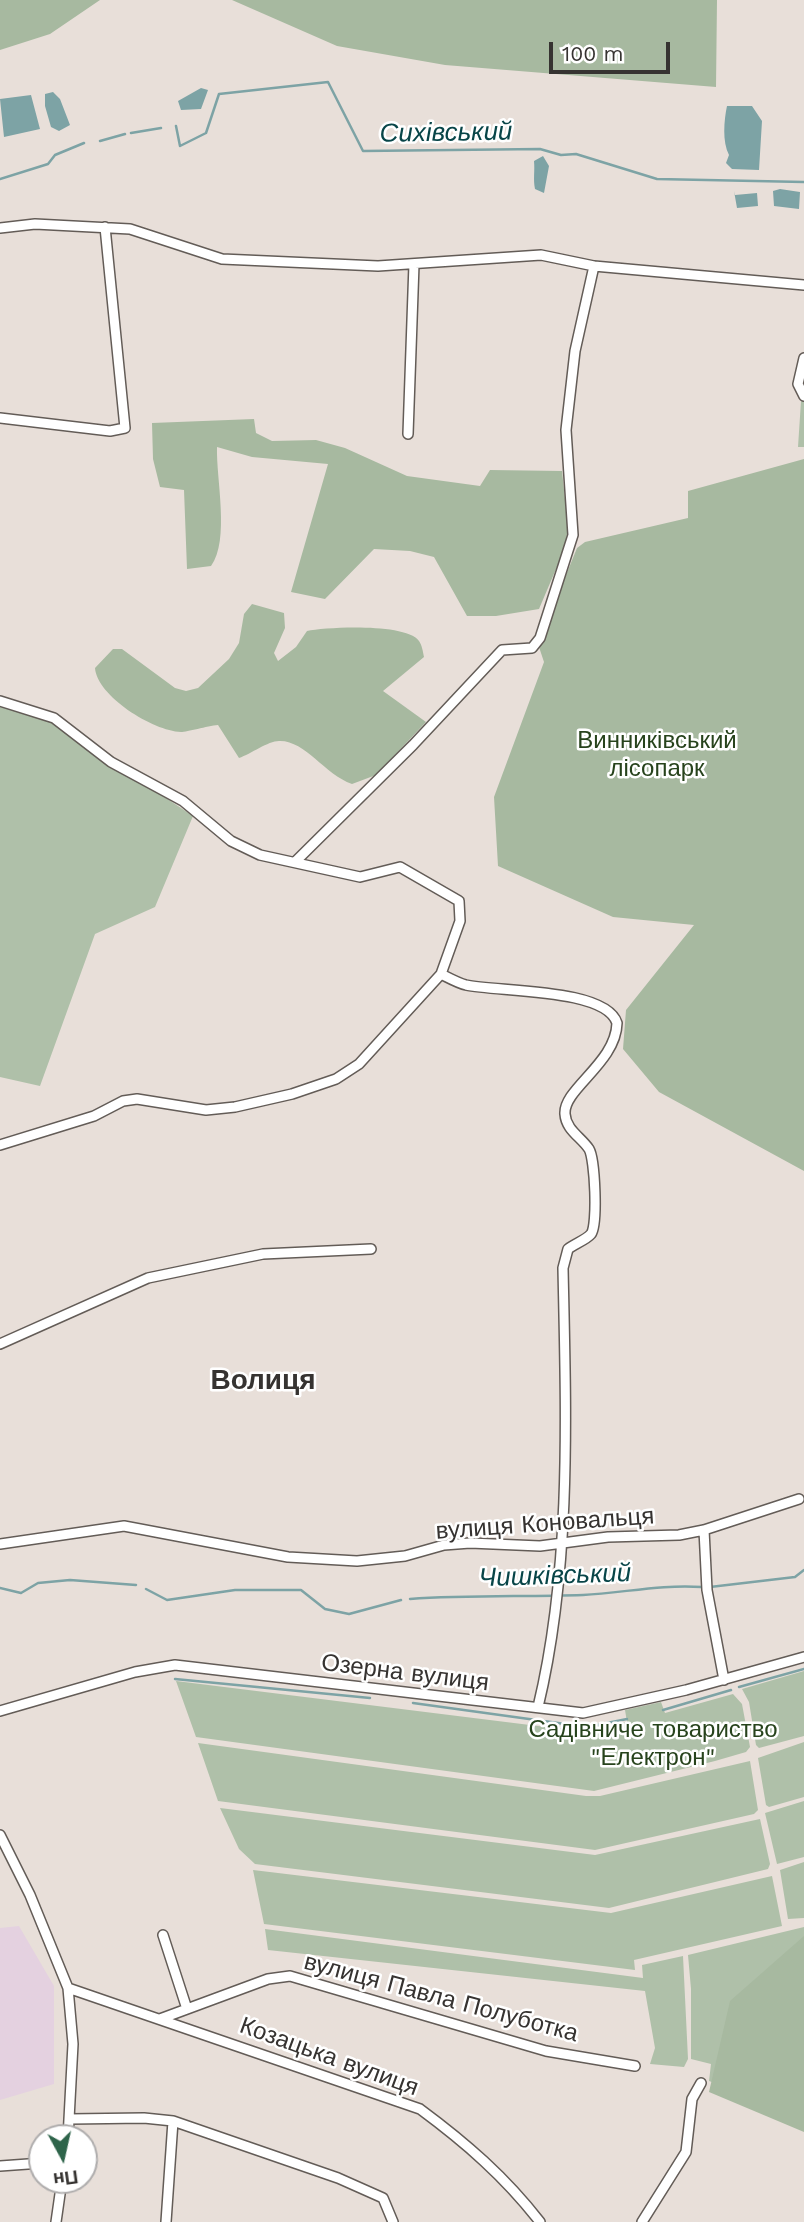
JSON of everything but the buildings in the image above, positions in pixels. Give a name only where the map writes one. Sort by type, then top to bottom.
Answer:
[{"type":"street","points":[[0,228],[35,224],[105,227],[150,233],[222,259],[378,266],[519,254],[563,258],[594,266],[804,285]]},
{"type":"street","points":[[0,418],[110,431],[125,428],[105,227]]},
{"type":"street","points":[[408,434],[414,264]]},
{"type":"street","points":[[295,862],[413,745],[502,650],[532,648],[540,638],[573,535],[566,430],[575,351],[594,266]]},
{"type":"street","points":[[804,358],[799,384],[804,396]]},
{"type":"street","points":[[0,701],[54,718],[111,762],[183,801],[230,841],[260,855],[295,862],[317,870],[360,877],[400,867],[459,901],[460,921],[441,974],[359,1064],[336,1079],[235,1107],[206,1110],[137,1099],[123,1101],[94,1116],[0,1145]]},
{"type":"street","points":[[441,974],[464,985],[579,999],[610,1011],[617,1023],[613,1045],[586,1082],[568,1099],[565,1113],[570,1128],[590,1150],[594,1164],[592,1232],[568,1249],[563,1268],[566,1457],[548,1663],[538,1707]]},
{"type":"street","points":[[0,1344],[148,1278],[262,1254],[371,1249]]},
{"type":"street","name":"вулиця Коновальця","points":[[0,1544],[124,1526],[288,1557],[357,1561],[405,1556],[444,1545],[470,1543],[540,1546],[608,1537],[680,1535],[704,1530],[799,1499]]},
{"type":"street","points":[[704,1530],[707,1590],[724,1680]]},
{"type":"street","name":"Озерна вулиця","points":[[0,1711],[135,1672],[175,1665],[583,1713],[599,1712],[804,1657]]},
{"type":"street","points":[[0,1835],[30,1895],[68,1989],[73,2044],[69,2124]]},
{"type":"street","points":[[163,1935],[187,2009]]},
{"type":"street","name":"вулиця Павла Полуботка","points":[[160,2019],[268,1979],[290,1976],[546,2051],[635,2066]]},
{"type":"street","name":"Козацька вулиця","points":[[68,1989],[420,2109],[467,2143],[512,2185],[540,2222]]},
{"type":"street","points":[[642,2222],[686,2152],[692,2099],[701,2083]]},
{"type":"street","points":[[70,2119],[144,2118],[173,2121],[338,2178],[383,2198],[393,2222]]},
{"type":"street","points":[[166,2222],[173,2121]]},
{"type":"street","points":[[0,2166],[28,2164]]},
{"type":"street","points":[[56,2222],[60,2194]]},
{"type":"shaded area","points":[[19,1926],[54,1986],[54,2084],[0,2100],[0,1928]]},
{"type":"green space","points":[[0,0],[100,0],[50,34],[0,50]]},
{"type":"green space","points":[[232,0],[717,0],[716,87],[445,65],[337,46]]},
{"type":"green space","points":[[801,401],[804,402],[804,447],[798,447]]},
{"type":"green space","points":[[254,419],[256,433],[272,441],[316,440],[345,448],[407,476],[480,486],[490,470],[562,471],[568,527],[565,548],[539,609],[496,616],[467,616],[434,557],[410,551],[374,549],[325,599],[291,592],[328,464],[252,457],[217,447],[221,525],[217,555],[211,566],[187,569],[184,490],[160,487],[153,459],[152,423]]},
{"type":"green space","name":"Винниківський лісопарк","points":[[804,459],[804,1171],[659,1092],[623,1049],[626,1010],[694,925],[613,917],[498,866],[494,797],[544,662],[538,644],[577,548],[585,542],[688,518],[688,491]]},
{"type":"green space","points":[[252,604],[284,613],[285,628],[274,653],[278,661],[296,647],[307,631],[383,629],[411,635],[419,641],[424,657],[383,691],[426,722],[376,775],[352,784],[288,742],[270,743],[239,758],[218,725],[181,732],[156,726],[128,710],[105,690],[98,679],[95,668],[113,649],[122,649],[175,688],[186,691],[198,688],[229,659],[239,643],[244,614]]},
{"type":"green space","points":[[0,706],[53,723],[193,816],[155,907],[95,934],[40,1086],[0,1077]]},
{"type":"green space","name":"Садівниче товариство \"Електрон\"","points":[[804,1671],[804,1736],[759,1748],[756,1745],[749,1702],[742,1689]]},
{"type":"green space","name":"Садівниче товариство \"Електрон\"","points":[[176,1681],[554,1728],[587,1728],[627,1722],[625,1710],[661,1702],[665,1713],[733,1694],[742,1704],[750,1747],[746,1752],[715,1761],[594,1791],[196,1737]]},
{"type":"green space","name":"Садівниче товариство \"Електрон\"","points":[[804,1742],[804,1797],[769,1807],[766,1805],[758,1758]]},
{"type":"green space","name":"Садівниче товариство \"Електрон\"","points":[[198,1743],[586,1796],[600,1796],[750,1761],[758,1810],[754,1814],[595,1850],[218,1801]]},
{"type":"green space","name":"Садівниче товариство \"Електрон\"","points":[[804,1801],[804,1857],[777,1864],[765,1813]]},
{"type":"green space","name":"Садівниче товариство \"Електрон\"","points":[[220,1808],[595,1855],[760,1819],[770,1864],[768,1869],[609,1908],[255,1864],[239,1849]]},
{"type":"green space","points":[[804,1862],[804,1918],[788,1919],[780,1870]]},
{"type":"green space","points":[[253,1870],[611,1913],[772,1876],[782,1926],[634,1960],[635,1970],[264,1924]]},
{"type":"green space","points":[[804,1927],[804,2115],[709,2081],[711,2064],[691,2059],[688,1955]]},
{"type":"green space","points":[[265,1929],[643,1978],[642,1965],[683,1956],[688,2059],[684,2067],[650,2064],[655,2048],[645,1991],[268,1950]]},
{"type":"green space","points":[[804,1936],[804,2132],[709,2092],[730,2001]]},
{"type":"water","points":[[201,88],[208,90],[201,109],[181,110],[178,101]]},
{"type":"water","points":[[53,92],[60,99],[70,125],[59,131],[51,127],[45,106],[45,94]]},
{"type":"water","points":[[31,95],[40,129],[4,137],[0,99]]},
{"type":"water","points":[[727,106],[752,106],[762,121],[759,170],[732,169],[726,163],[729,155],[724,137]]},
{"type":"water","points":[[543,156],[549,166],[544,193],[535,189],[534,182],[534,161]]},
{"type":"water","points":[[780,189],[800,192],[799,209],[774,206],[773,191]]},
{"type":"water","points":[[734,191],[735,195],[757,193],[758,206],[737,208]]},
{"type":"waterway","name":"Сихівський","points":[[176,126],[180,146],[206,133],[219,94],[328,82],[363,151],[540,149],[561,155],[576,154],[657,179],[804,182]]},
{"type":"waterway","name":"Сихівський","points":[[131,133],[161,128]]},
{"type":"waterway","name":"Сихівський","points":[[100,141],[125,134]]},
{"type":"waterway","name":"Сихівський","points":[[0,179],[48,164],[55,155],[84,143]]},
{"type":"waterway","name":"Чишківський","points":[[710,1587],[795,1577],[804,1570]]},
{"type":"waterway","name":"Чишківський","points":[[0,1588],[21,1593],[38,1583],[70,1580],[136,1585]]},
{"type":"waterway","name":"Чишківський","points":[[410,1599],[583,1595],[702,1587]]},
{"type":"waterway","name":"Чишківський","points":[[146,1589],[167,1600],[235,1590],[301,1590],[325,1609],[349,1614],[401,1600]]},
{"type":"waterway","points":[[739,1687],[804,1669]]},
{"type":"waterway","points":[[175,1679],[370,1698]]},
{"type":"waterway","points":[[663,1710],[731,1690]]},
{"type":"waterway","points":[[413,1703],[587,1727],[627,1719]]},
{"type":"district","name":"Волиця","points":[[263,1381]]}]
